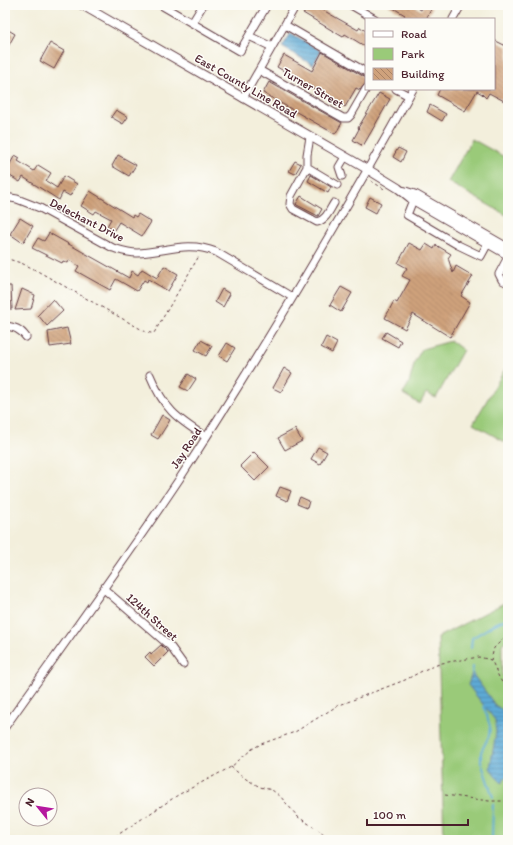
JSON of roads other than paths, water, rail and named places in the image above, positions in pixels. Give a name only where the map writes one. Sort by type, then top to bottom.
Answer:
[{"type":"main road","name":"East County Line Road","points":[[82,5],[398,188],[413,200],[508,256]]},
{"type":"main road","name":"East County Line Road","points":[[398,188],[416,195],[508,248]]},
{"type":"street","points":[[161,5],[240,51],[267,5]]},
{"type":"street","points":[[192,23],[203,5]]},
{"type":"street","points":[[243,98],[296,5]]},
{"type":"street","points":[[351,5],[373,18]]},
{"type":"street","points":[[451,5],[460,7],[454,18]]},
{"type":"street","points":[[285,25],[365,71]]},
{"type":"street","points":[[249,36],[272,47]]},
{"type":"street","name":"Turner Street","points":[[259,70],[343,118],[348,118],[351,115],[365,90]]},
{"type":"street","points":[[398,90],[409,96]]},
{"type":"street","name":"Jay Road","points":[[5,727],[104,589],[206,437],[292,297],[412,90]]},
{"type":"street","points":[[310,137],[307,167],[291,196],[290,204],[293,209],[318,222],[322,221],[326,217],[334,203]]},
{"type":"street","points":[[342,176],[339,167],[345,157]]},
{"type":"street","points":[[307,167],[337,185]]},
{"type":"street","name":"Delechant Drive","points":[[5,197],[17,199],[33,205],[112,248],[135,253],[192,246],[206,248],[216,252],[292,297]]},
{"type":"street","points":[[413,200],[406,215],[458,245],[481,256],[488,244]]},
{"type":"street","points":[[508,256],[499,274],[502,280],[508,283]]},
{"type":"street","points":[[5,326],[13,326],[21,330],[26,337]]},
{"type":"street","points":[[150,375],[162,401],[171,412],[206,437]]},
{"type":"street","name":"124th Street","points":[[104,589],[170,646],[183,664]]},
{"type":"water","points":[[291,33],[321,51],[313,65],[282,47]]},
{"type":"water","points":[[472,673],[495,705],[508,714],[508,775],[502,783],[490,768],[496,732],[495,720],[468,685]]},
{"type":"waterway","points":[[471,648],[472,638],[508,618]]},
{"type":"waterway","points":[[472,673],[473,667]]},
{"type":"waterway","points":[[484,706],[490,726],[489,736],[481,752],[481,762],[493,797]]},
{"type":"waterway","points":[[492,840],[493,804]]}]
